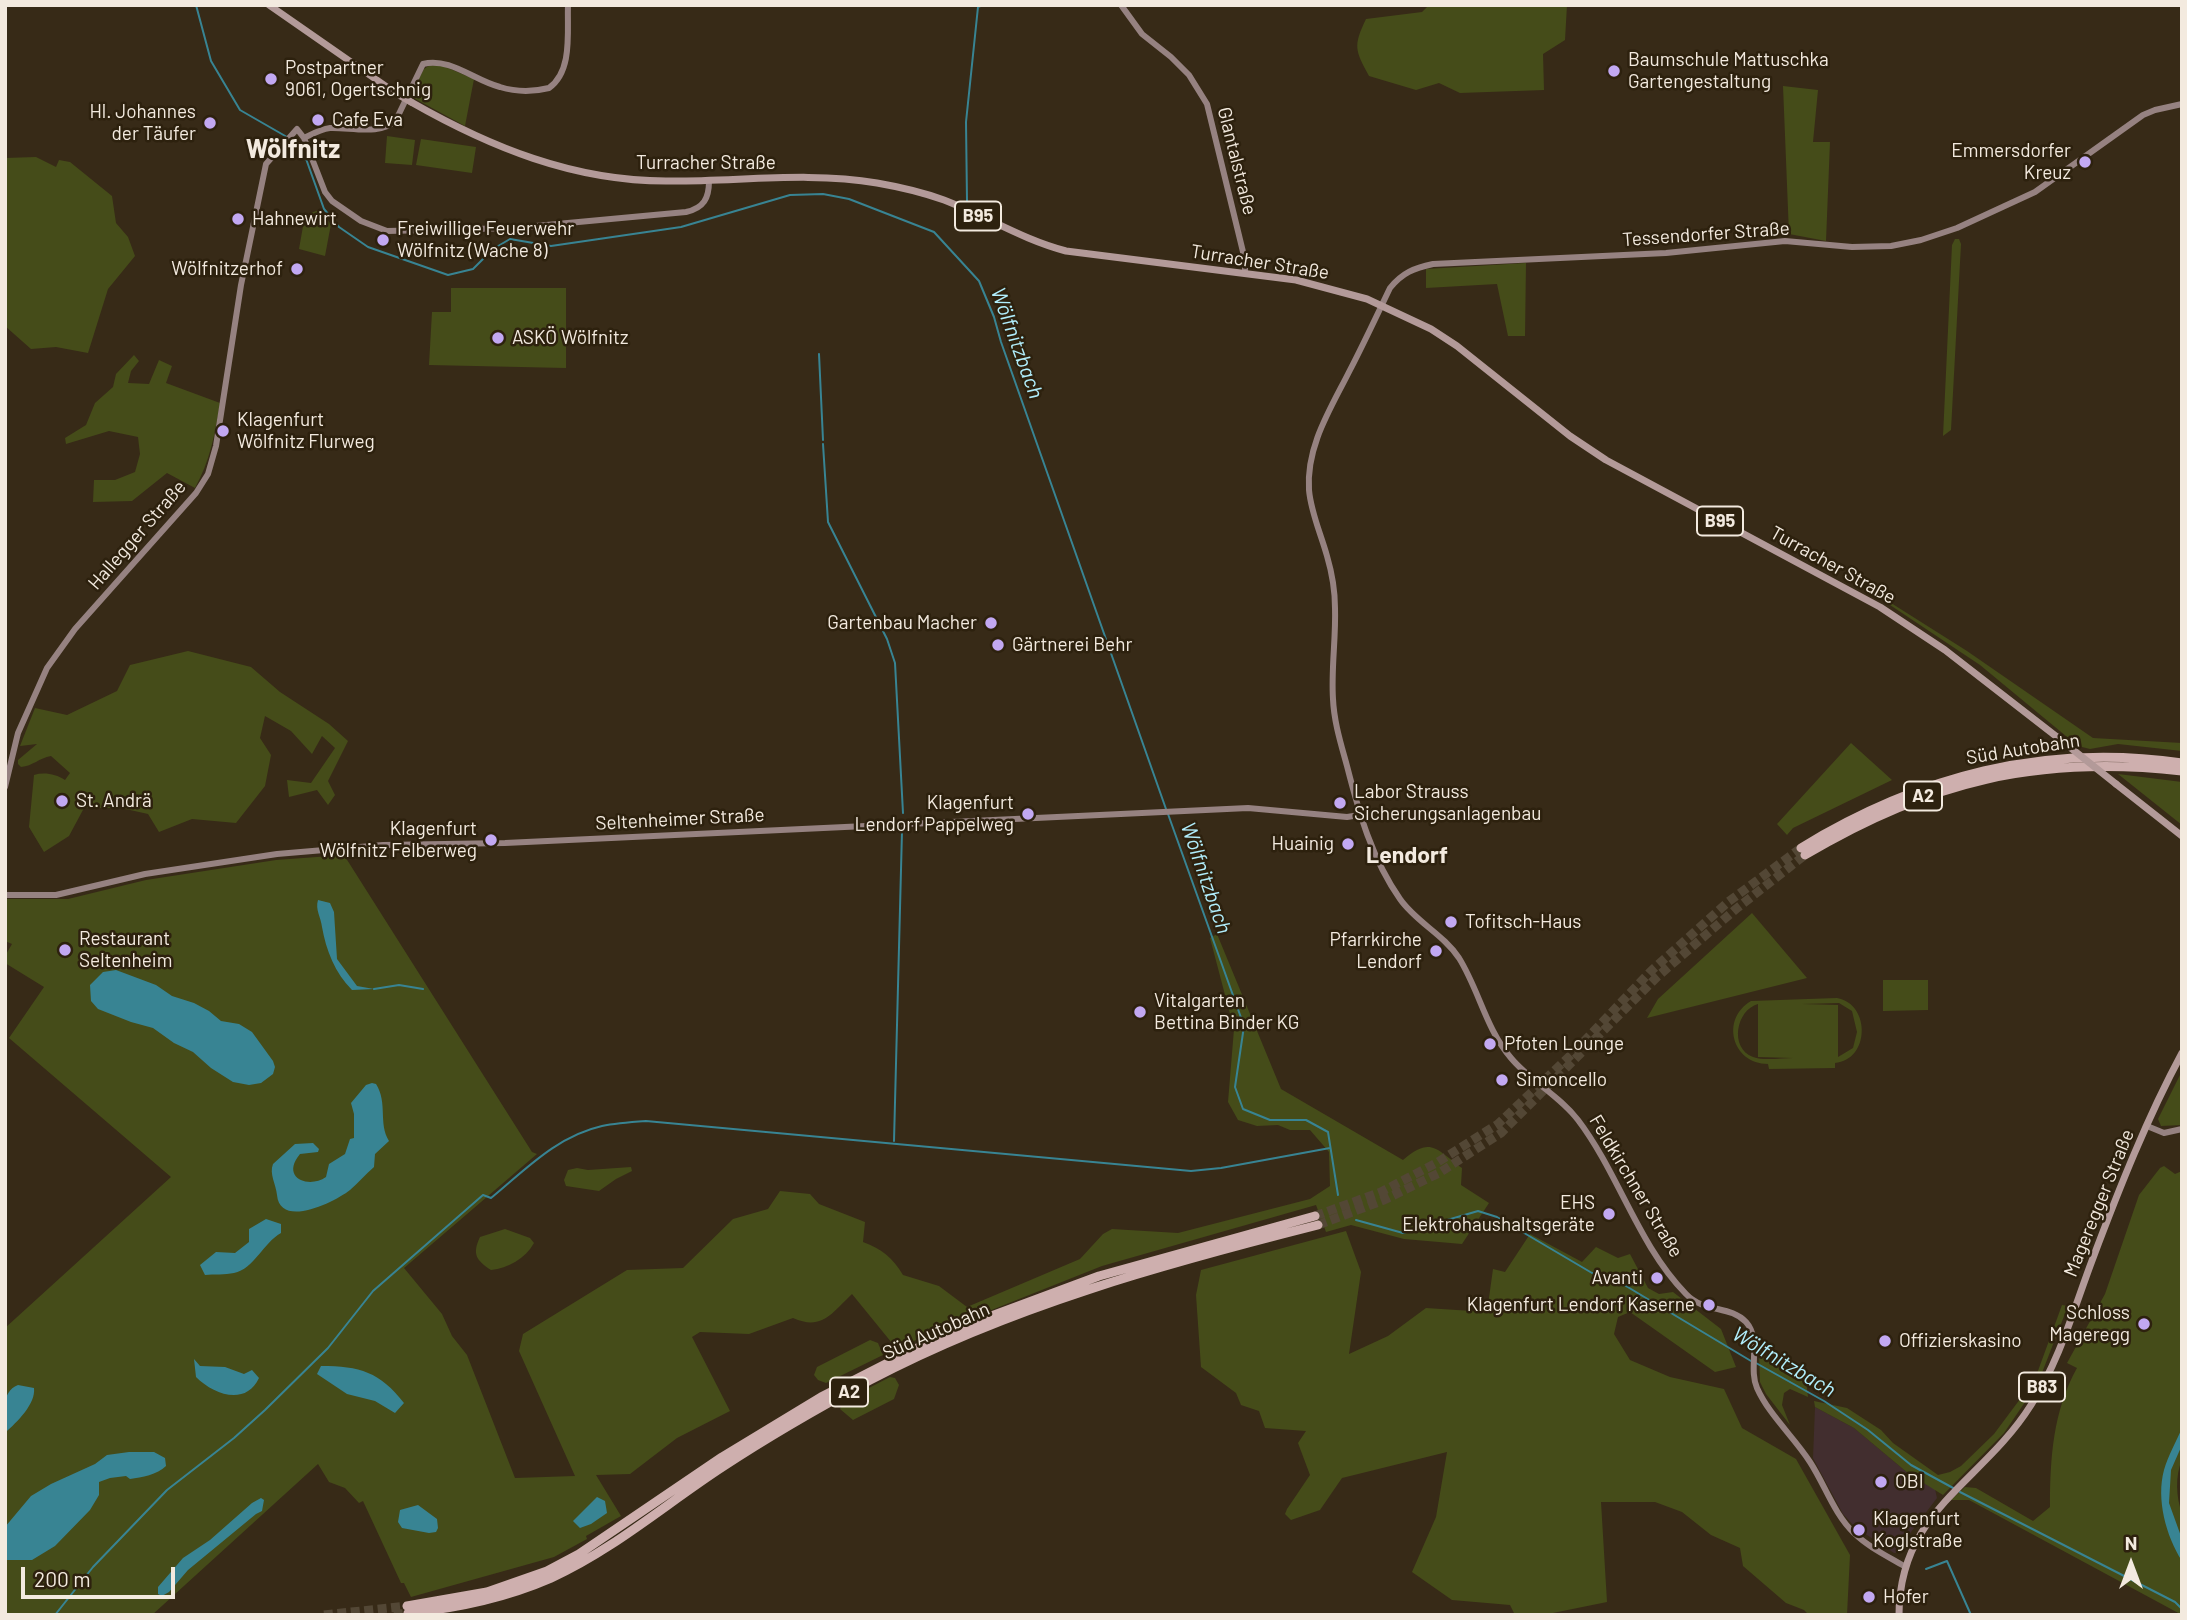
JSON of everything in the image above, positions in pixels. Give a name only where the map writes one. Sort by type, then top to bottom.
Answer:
[{"type":"highway","name":"Süd Autobahn","points":[[2182,761],[2091,756],[2007,765],[1966,774],[1883,803],[1840,824],[1803,851],[1922,796],[2012,773],[2078,766],[2143,767],[2182,771]]},
{"type":"highway","name":"Süd Autobahn","points":[[408,1610],[487,1592],[547,1571],[588,1548],[722,1457],[821,1397],[923,1345],[978,1321],[1099,1276],[1317,1220]]},
{"type":"main road","name":"Turracher Straße","points":[[269,5],[411,102],[493,144],[573,171],[632,180],[831,178],[874,182],[944,200],[1035,242],[1066,251],[1314,283],[1382,305],[1431,329],[1457,346],[1570,436],[1606,460],[1880,607],[1945,650],[2182,836]]},
{"type":"main road","name":"Mageregger Straße","points":[[1904,1566],[1922,1531],[1946,1499],[2009,1436],[2048,1375],[2111,1209],[2182,1053]]},
{"type":"main road","name":"B83","points":[[1899,1615],[1899,1594],[1904,1566]]},
{"type":"street","points":[[568,5],[565,59],[561,75],[549,88],[517,91],[498,87],[452,67],[430,62],[422,64],[396,120],[391,125],[379,128],[328,128],[304,138],[332,201],[361,221],[390,231],[514,228],[686,212],[704,204],[709,192],[709,181]]},
{"type":"street","name":"Glantalstraße","points":[[1121,5],[1142,34],[1189,75],[1207,104],[1245,260],[1245,273]]},
{"type":"street","name":"Tessendorfer Straße","points":[[1382,305],[1398,278],[1418,267],[1433,264],[1667,253],[1785,241],[1852,247],[1891,246],[1921,240],[1957,228],[2035,192],[2143,116],[2155,110],[2182,104]]},
{"type":"street","name":"Hallegger Straße","points":[[5,787],[18,733],[47,668],[75,629],[196,493],[208,474],[220,430],[241,285],[266,164],[297,129],[304,138]]},
{"type":"street","name":"Feldkirchner Straße","points":[[1382,305],[1322,425],[1311,454],[1309,469],[1311,501],[1333,582],[1335,719],[1360,815],[1375,856],[1414,916],[1453,950],[1472,982],[1492,1030],[1511,1059],[1529,1076],[1553,1092],[1585,1128],[1650,1244],[1674,1280],[1697,1303],[1738,1315],[1751,1329],[1754,1380],[1759,1392],[1810,1462],[1847,1527],[1867,1544],[1904,1566]]},
{"type":"street","name":"Seltenheimer Straße","points":[[5,895],[56,895],[145,874],[277,854],[383,845],[505,843],[1248,808],[1347,817],[1360,815]]},
{"type":"street","name":"Mageregger Straße","points":[[2147,1126],[2164,1133],[2182,1129]]},
{"type":"shaded area","points":[[1815,1407],[1854,1428],[1909,1474],[1935,1489],[1937,1498],[1911,1532],[1901,1552],[1894,1553],[1855,1527],[1843,1514],[1813,1458]]},
{"type":"green space","points":[[1429,5],[1567,5],[1565,40],[1543,54],[1544,90],[1460,93],[1439,83],[1416,90],[1369,76],[1357,48],[1366,19],[1422,12]]},
{"type":"green space","points":[[430,65],[443,66],[474,79],[465,126],[410,96],[424,69]]},
{"type":"green space","points":[[1783,86],[1818,90],[1813,142],[1830,142],[1826,241],[1789,234]]},
{"type":"green space","points":[[387,136],[415,140],[412,165],[385,163]]},
{"type":"green space","points":[[421,139],[476,147],[472,173],[416,165]]},
{"type":"green space","points":[[36,157],[56,167],[59,160],[70,162],[112,196],[116,223],[128,237],[135,256],[108,289],[88,353],[56,347],[31,349],[5,326],[5,158]]},
{"type":"green space","points":[[319,210],[331,224],[325,256],[299,249],[305,215]]},
{"type":"green space","points":[[1955,239],[1959,239],[1961,244],[1951,430],[1943,436],[1952,245]]},
{"type":"green space","points":[[1526,263],[1525,336],[1508,336],[1497,284],[1426,288],[1426,269]]},
{"type":"green space","name":"ASKÖ Wölfnitz","points":[[451,288],[566,288],[566,368],[429,365],[432,312],[451,312]]},
{"type":"green space","points":[[134,355],[139,361],[131,371],[128,383],[149,384],[159,360],[172,366],[166,383],[220,403],[211,447],[195,488],[167,473],[132,501],[93,502],[94,480],[115,480],[135,472],[140,454],[138,437],[109,431],[66,444],[65,438],[86,425],[95,403],[113,387],[116,374]]},
{"type":"green space","points":[[1891,603],[1967,651],[2093,738],[2182,743],[2182,751],[2118,744],[2090,749],[2078,746],[1980,665],[1890,605]]},
{"type":"green space","points":[[188,651],[251,667],[280,692],[329,724],[348,741],[328,781],[335,795],[328,805],[317,790],[289,797],[287,780],[311,783],[335,748],[322,736],[312,754],[291,731],[265,716],[260,738],[271,755],[265,786],[236,823],[192,819],[159,832],[148,814],[121,808],[84,808],[69,836],[44,852],[29,827],[34,775],[50,774],[65,780],[70,773],[51,756],[21,767],[18,764],[18,760],[37,744],[20,746],[35,708],[67,715],[117,691],[130,665]]},
{"type":"green space","points":[[1851,743],[1892,780],[1793,828],[1787,835],[1777,824]]},
{"type":"green space","points":[[2118,774],[2182,782],[2182,825]]},
{"type":"green space","points":[[344,855],[532,1152],[537,1154],[404,1268],[442,1314],[452,1336],[467,1355],[515,1478],[575,1476],[519,1351],[523,1334],[627,1270],[683,1268],[733,1219],[768,1209],[780,1191],[810,1194],[819,1204],[865,1222],[863,1242],[886,1255],[903,1275],[939,1286],[967,1307],[1080,1259],[1103,1234],[1112,1229],[1178,1233],[1310,1199],[1330,1186],[1329,1152],[1310,1130],[1290,1130],[1278,1125],[1257,1126],[1238,1120],[1228,1102],[1234,1029],[1210,938],[1217,934],[1281,1089],[1403,1160],[1420,1148],[1439,1151],[1462,1168],[1461,1185],[1489,1203],[1462,1244],[1404,1239],[1351,1225],[1326,1232],[1316,1205],[1102,1266],[896,1348],[852,1294],[826,1318],[819,1321],[793,1318],[749,1334],[700,1332],[692,1337],[730,1411],[677,1438],[630,1474],[596,1475],[621,1516],[554,1557],[411,1597],[404,1583],[401,1583],[363,1501],[359,1503],[345,1488],[329,1482],[318,1464],[152,1615],[5,1615],[5,1328],[171,1177],[9,1038],[44,987],[5,963],[5,956],[12,944],[5,941],[5,899],[68,899],[146,880],[276,860]]},
{"type":"green space","points":[[1752,913],[1807,978],[1647,1018],[1658,999]]},
{"type":"green space","points":[[1883,980],[1928,980],[1928,1010],[1883,1011]]},
{"type":"green space","points":[[1837,998],[1848,1002],[1861,1020],[1860,1043],[1847,1060],[1835,1063],[1835,1068],[1769,1069],[1768,1064],[1746,1057],[1734,1039],[1736,1018],[1741,1009],[1751,1001]],"holes":[[[1839,1003],[1852,1011],[1857,1032],[1853,1048],[1838,1057],[1838,1005],[1802,1004]],[[1758,1004],[1758,1057],[1793,1058],[1757,1058],[1745,1052],[1741,1046],[1738,1038],[1740,1021],[1750,1008]]]},
{"type":"green space","points":[[2182,1071],[2182,1125],[2161,1126],[2158,1119]]},
{"type":"green space","points":[[2164,1166],[2175,1174],[2182,1171],[2182,1460],[2177,1486],[2182,1513],[2182,1615],[1969,1500],[1951,1500],[1965,1487],[1976,1488],[2033,1521],[2050,1507],[2054,1435],[2063,1401],[2077,1368],[2067,1363],[2105,1294],[2139,1195]]},
{"type":"green space","points":[[631,1167],[632,1171],[599,1191],[566,1186],[564,1180],[568,1170],[577,1168],[588,1170]]},
{"type":"green space","points":[[505,1229],[530,1238],[534,1243],[516,1262],[491,1270],[477,1256],[476,1248],[480,1237]]},
{"type":"green space","points":[[1346,1231],[1361,1272],[1349,1354],[1388,1336],[1426,1308],[1487,1312],[1493,1269],[1505,1272],[1530,1234],[1582,1262],[1596,1247],[1618,1258],[1630,1254],[1648,1288],[1659,1294],[1673,1292],[1721,1329],[1736,1367],[1715,1372],[1630,1312],[1618,1317],[1614,1334],[1630,1360],[1670,1377],[1724,1389],[1742,1428],[1796,1459],[1850,1555],[1847,1615],[1809,1615],[1804,1610],[1786,1603],[1743,1566],[1740,1548],[1711,1535],[1682,1512],[1655,1502],[1601,1502],[1607,1602],[1543,1615],[1514,1613],[1510,1605],[1452,1600],[1412,1572],[1436,1517],[1447,1452],[1342,1478],[1320,1510],[1291,1520],[1285,1514],[1287,1509],[1310,1475],[1298,1443],[1306,1431],[1265,1428],[1259,1411],[1241,1405],[1236,1393],[1201,1367],[1196,1295],[1201,1270]]},
{"type":"green space","points":[[2062,1305],[2068,1306],[2038,1383],[2004,1433],[1943,1495],[1909,1474],[1854,1428],[1815,1407],[1814,1401],[1847,1408],[1881,1430],[1893,1443],[1938,1475],[1950,1472],[1961,1466],[1994,1434],[2035,1379]]},
{"type":"green space","points":[[870,1340],[878,1343],[883,1355],[826,1383],[814,1375],[817,1367]]},
{"type":"green space","points":[[1759,1353],[1806,1381],[1808,1397],[1790,1389],[1784,1393],[1782,1405],[1790,1425],[1760,1382]]},
{"type":"green space","points":[[890,1377],[895,1378],[899,1385],[894,1399],[853,1420],[840,1409],[844,1401]]},
{"type":"water","points":[[318,900],[330,903],[334,912],[337,959],[357,986],[374,989],[352,990],[341,976],[326,944]]},
{"type":"water","points":[[116,970],[156,985],[172,996],[209,1011],[221,1021],[239,1024],[252,1032],[273,1061],[273,1074],[261,1083],[249,1085],[233,1082],[193,1052],[153,1028],[98,1009],[91,1001],[90,985],[103,972]]},
{"type":"water","points":[[376,1084],[380,1091],[384,1127],[389,1141],[375,1154],[374,1167],[350,1190],[321,1206],[297,1212],[280,1205],[272,1175],[273,1164],[295,1144],[313,1143],[319,1149],[318,1152],[300,1154],[293,1169],[295,1175],[299,1179],[312,1182],[326,1177],[329,1164],[345,1154],[350,1139],[354,1138],[351,1103],[366,1085]]},
{"type":"water","points":[[266,1219],[281,1224],[281,1233],[253,1261],[241,1271],[205,1275],[200,1265],[216,1252],[235,1253],[249,1242],[249,1229]]},
{"type":"water","points":[[194,1359],[200,1366],[225,1367],[244,1374],[252,1370],[259,1378],[246,1392],[238,1395],[220,1393],[196,1377]]},
{"type":"water","points":[[321,1366],[347,1367],[368,1373],[386,1384],[404,1403],[395,1413],[375,1401],[347,1394],[317,1374]]},
{"type":"water","points":[[18,1385],[34,1388],[34,1394],[25,1412],[5,1433],[6,1399],[12,1388]]},
{"type":"water","points":[[2182,1428],[2182,1445],[2171,1470],[2169,1503],[2182,1539],[2182,1561],[2167,1529],[2161,1493],[2166,1465]]},
{"type":"water","points":[[154,1452],[165,1458],[166,1466],[158,1472],[144,1476],[130,1479],[126,1476],[110,1478],[99,1482],[99,1495],[90,1510],[55,1546],[32,1560],[5,1560],[5,1527],[31,1496],[95,1464],[107,1455]]},
{"type":"water","points":[[597,1497],[605,1501],[607,1513],[580,1528],[573,1521]]},
{"type":"water","points":[[261,1498],[264,1500],[262,1511],[188,1570],[169,1592],[162,1596],[158,1594],[158,1587],[183,1558],[210,1540]]},
{"type":"water","points":[[418,1505],[437,1519],[436,1532],[402,1528],[398,1522],[400,1510]]},
{"type":"waterway","name":"Wölfnitzbach","points":[[196,5],[211,61],[240,110],[287,137]]},
{"type":"waterway","points":[[967,201],[966,122],[978,7],[983,5]]},
{"type":"waterway","name":"Wölfnitzbach","points":[[292,140],[305,156],[324,209],[339,227],[368,247],[448,275],[473,269],[493,249],[510,239],[551,246],[681,227],[790,195],[823,194],[849,199],[934,232],[979,281],[994,317],[1166,809]]},
{"type":"waterway","points":[[819,354],[823,440]]},
{"type":"waterway","points":[[823,444],[828,522],[887,639],[895,663],[903,813]]},
{"type":"waterway","name":"Wölfnitzbach","points":[[1168,814],[1244,1026],[1235,1087],[1243,1109],[1270,1120],[1306,1120],[1328,1132],[1338,1195]]},
{"type":"waterway","points":[[894,1141],[902,831]]},
{"type":"waterway","points":[[374,989],[399,985],[423,989]]},
{"type":"waterway","points":[[55,1615],[93,1567],[167,1490],[234,1438],[328,1348],[373,1291],[483,1195],[491,1198],[542,1155],[586,1131],[607,1125],[646,1121],[1191,1171],[1330,1148]]},
{"type":"waterway","name":"Wölfnitzbach","points":[[1356,1220],[1403,1233],[1478,1211],[1497,1217],[1592,1273],[1616,1280],[1751,1361]]},
{"type":"waterway","name":"Wölfnitzbach","points":[[1756,1363],[1824,1401],[1868,1430],[1911,1465],[1955,1489]]},
{"type":"waterway","name":"Wölfnitzbach","points":[[1960,1492],[2175,1602],[2182,1609]]},
{"type":"waterway","points":[[1926,1569],[1947,1561],[1971,1615]]},
{"type":"tunnel","points":[[1315,1216],[1381,1192],[1438,1162],[1498,1124],[1573,1053],[1651,971],[1728,902],[1801,848]]},
{"type":"tunnel","points":[[1318,1225],[1384,1200],[1439,1173],[1501,1133],[1657,977],[1736,909],[1805,855]]},
{"type":"tunnel","points":[[324,1615],[407,1606]]},
{"type":"tunnel","points":[[394,1615],[408,1613]]},
{"type":"place","name":"Baumschule Mattuschka Gartengestaltung","points":[[1614,71]]},
{"type":"place","name":"Postpartner 9061, Ogertschnig","points":[[271,79]]},
{"type":"place","name":"Cafe Eva","points":[[318,120]]},
{"type":"place","name":"Hl. Johannes der Täufer","points":[[210,123]]},
{"type":"place","name":"Emmersdorfer Kreuz","points":[[2085,162]]},
{"type":"place","name":"Hahnewirt","points":[[238,219]]},
{"type":"place","name":"Freiwillige Feuerwehr Wölfnitz (Wache 8)","points":[[383,240]]},
{"type":"place","name":"Wölfnitzerhof","points":[[297,269]]},
{"type":"place","name":"ASKÖ Wölfnitz","points":[[498,338]]},
{"type":"place","name":"Klagenfurt Wölfnitz Flurweg","points":[[223,431]]},
{"type":"place","name":"Gartenbau Macher","points":[[991,623]]},
{"type":"place","name":"Gärtnerei Behr","points":[[998,645]]},
{"type":"place","name":"St. Andrä","points":[[62,801]]},
{"type":"place","name":"Labor Strauss Sicherungsanlagenbau","points":[[1340,803]]},
{"type":"place","name":"Klagenfurt Lendorf Pappelweg","points":[[1028,814]]},
{"type":"place","name":"Klagenfurt Wölfnitz Felberweg","points":[[491,840]]},
{"type":"place","name":"Huainig","points":[[1348,844]]},
{"type":"place","name":"Tofitsch-Haus","points":[[1451,922]]},
{"type":"place","name":"Restaurant Seltenheim","points":[[65,950]]},
{"type":"place","name":"Pfarrkirche Lendorf","points":[[1436,951]]},
{"type":"place","name":"Vitalgarten Bettina Binder KG","points":[[1140,1012]]},
{"type":"place","name":"Pfoten Lounge","points":[[1490,1044]]},
{"type":"place","name":"Simoncello","points":[[1502,1080]]},
{"type":"place","name":"EHS Elektrohaushaltsgeräte","points":[[1609,1214]]},
{"type":"place","name":"Avanti","points":[[1657,1278]]},
{"type":"place","name":"Klagenfurt Lendorf Kaserne","points":[[1709,1305]]},
{"type":"place","name":"Schloss Mageregg","points":[[2144,1324]]},
{"type":"place","name":"Offizierskasino","points":[[1885,1341]]},
{"type":"place","name":"OBI","points":[[1881,1482]]},
{"type":"place","name":"Klagenfurt Koglstraße","points":[[1859,1530]]},
{"type":"place","name":"Hofer","points":[[1869,1597]]},
{"type":"district","name":"Wölfnitz","points":[[293,149]]},
{"type":"district","name":"Lendorf","points":[[1407,855]]}]
